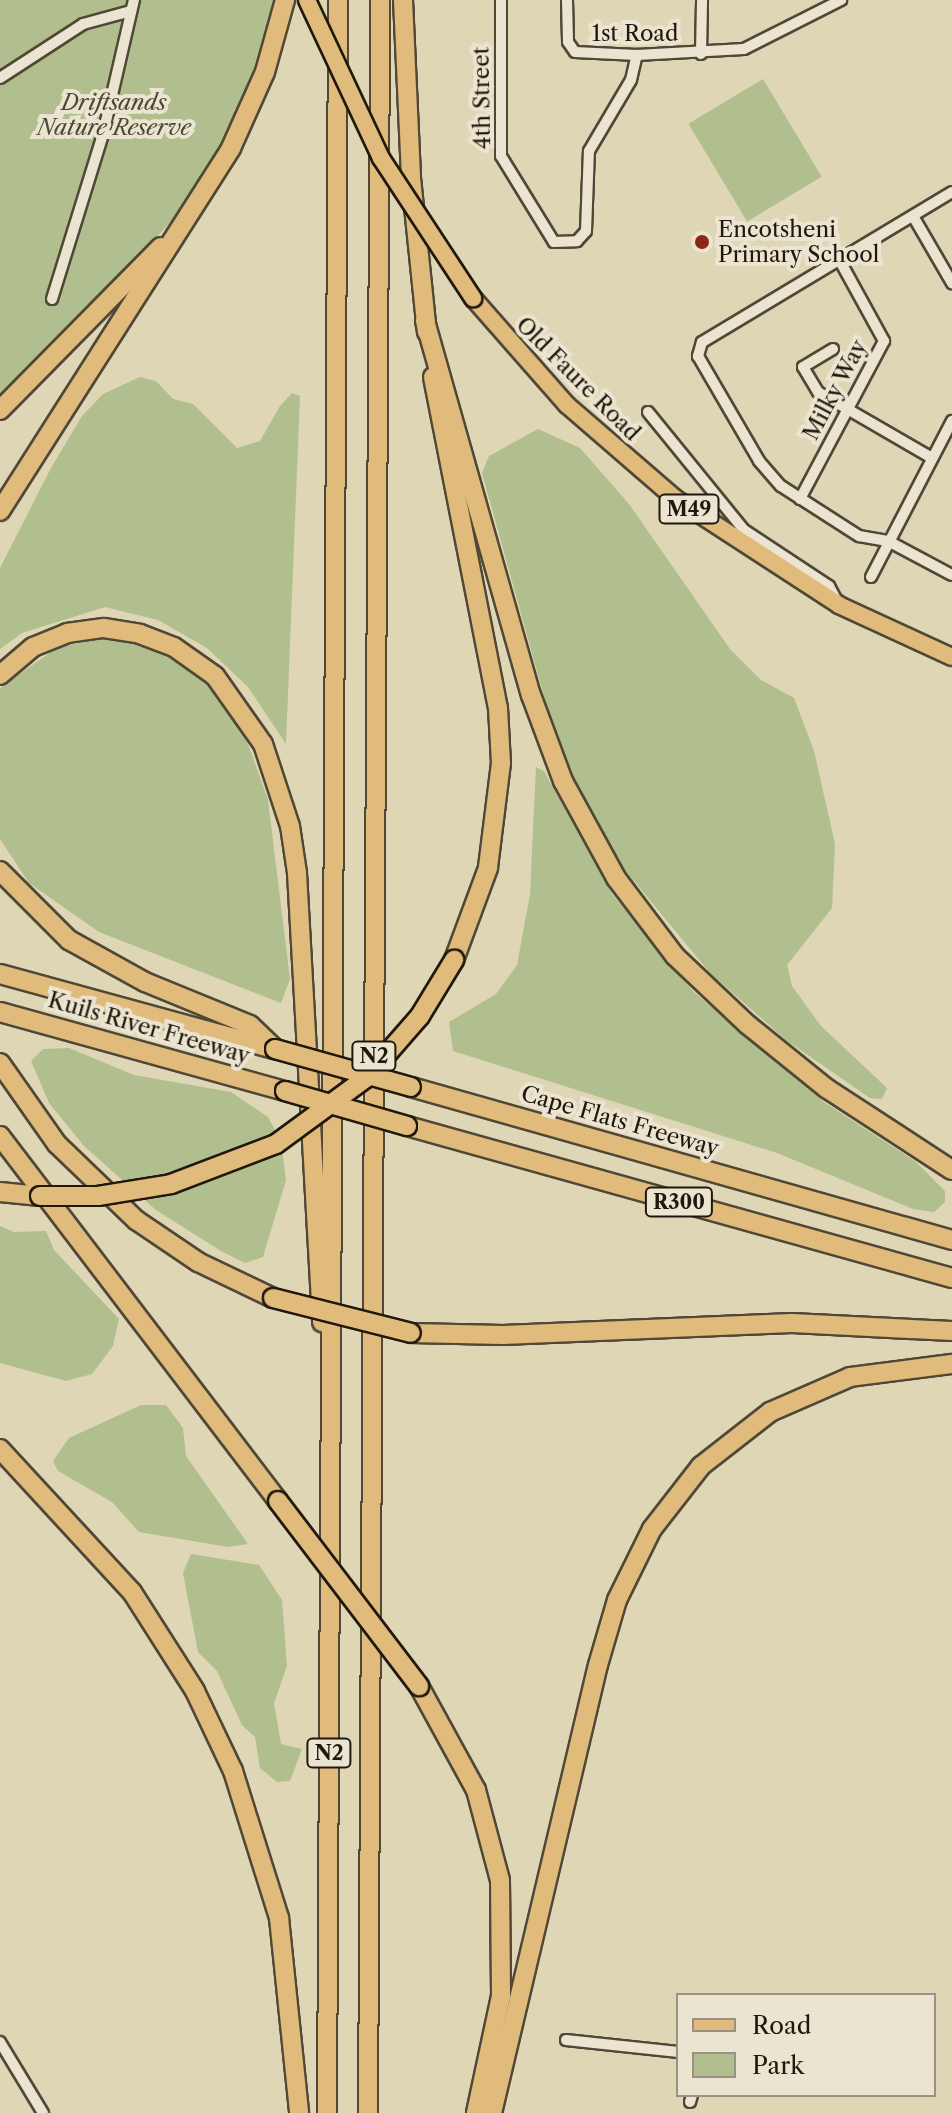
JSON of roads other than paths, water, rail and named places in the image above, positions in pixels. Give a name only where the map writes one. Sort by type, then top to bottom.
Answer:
[{"type":"highway","points":[[0,511],[191,213],[245,118],[285,0]]},
{"type":"highway","name":"N2","points":[[327,2113],[338,0]]},
{"type":"highway","name":"N2","points":[[368,2113],[380,0]]},
{"type":"highway","points":[[0,1192],[62,1197],[135,1192],[207,1174],[264,1149],[366,1078],[420,1016],[454,960],[488,868],[501,763],[498,708],[442,438],[425,321],[411,178],[403,0]]},
{"type":"highway","points":[[0,410],[106,308],[191,213]]},
{"type":"highway","points":[[425,321],[531,695],[563,781],[616,878],[675,956],[748,1025],[826,1088],[952,1170]]},
{"type":"highway","points":[[0,675],[33,647],[67,633],[104,628],[140,634],[174,647],[215,676],[263,744],[290,826],[297,873],[318,1299],[331,1392]]},
{"type":"highway","points":[[0,871],[69,940],[145,982],[250,1025],[275,1049]]},
{"type":"highway","name":"Kuils River Freeway","points":[[0,974],[275,1049]]},
{"type":"highway","name":"Kuils River Freeway","points":[[0,1012],[952,1278]]},
{"type":"highway","name":"Cape Flats Freeway","points":[[275,1049],[952,1240]]},
{"type":"highway","points":[[0,1063],[57,1144],[136,1220],[198,1262],[273,1298],[411,1333],[503,1335],[792,1323],[952,1331]]},
{"type":"highway","points":[[0,1136],[419,1686],[476,1790],[500,1880],[501,1996],[476,2113]]},
{"type":"highway","points":[[492,2113],[598,1665],[617,1600],[646,1538],[701,1466],[770,1412],[859,1375],[952,1364]]},
{"type":"highway","points":[[0,1449],[132,1592],[189,1680],[233,1771],[279,1918],[299,2113]]},
{"type":"main road","name":"Old Faure Road","points":[[307,0],[381,158],[473,298],[540,378],[623,457],[747,550],[839,605],[952,657]]},
{"type":"street","name":"4th Street","points":[[501,0],[501,156],[554,242],[577,241],[586,231],[589,151],[631,80],[637,55]]},
{"type":"street","name":"1st Road","points":[[567,0],[568,42],[575,52],[637,55],[701,54],[762,43],[821,5],[841,0]]},
{"type":"street","points":[[701,54],[702,0]]},
{"type":"street","points":[[0,78],[83,24],[133,6]]},
{"type":"street","points":[[52,299],[103,134],[133,6]]},
{"type":"street","points":[[952,192],[698,348],[759,461],[800,499],[859,536],[888,541],[952,575]]},
{"type":"street","points":[[913,216],[952,283]]},
{"type":"street","name":"Milky Way","points":[[800,499],[884,341],[839,259]]},
{"type":"street","points":[[833,349],[806,365],[804,372],[818,392],[847,413],[932,458]]},
{"type":"street","points":[[648,412],[744,530],[829,586],[839,605]]},
{"type":"street","points":[[871,577],[952,421]]},
{"type":"street","points":[[566,2040],[676,2052]]},
{"type":"street","points":[[0,2042],[43,2113]]},
{"type":"place","name":"Encotsheni Primary School","points":[[702,242]]},
{"type":"park label","name":"Driftsands Nature Reserve","points":[[114,114]]}]
